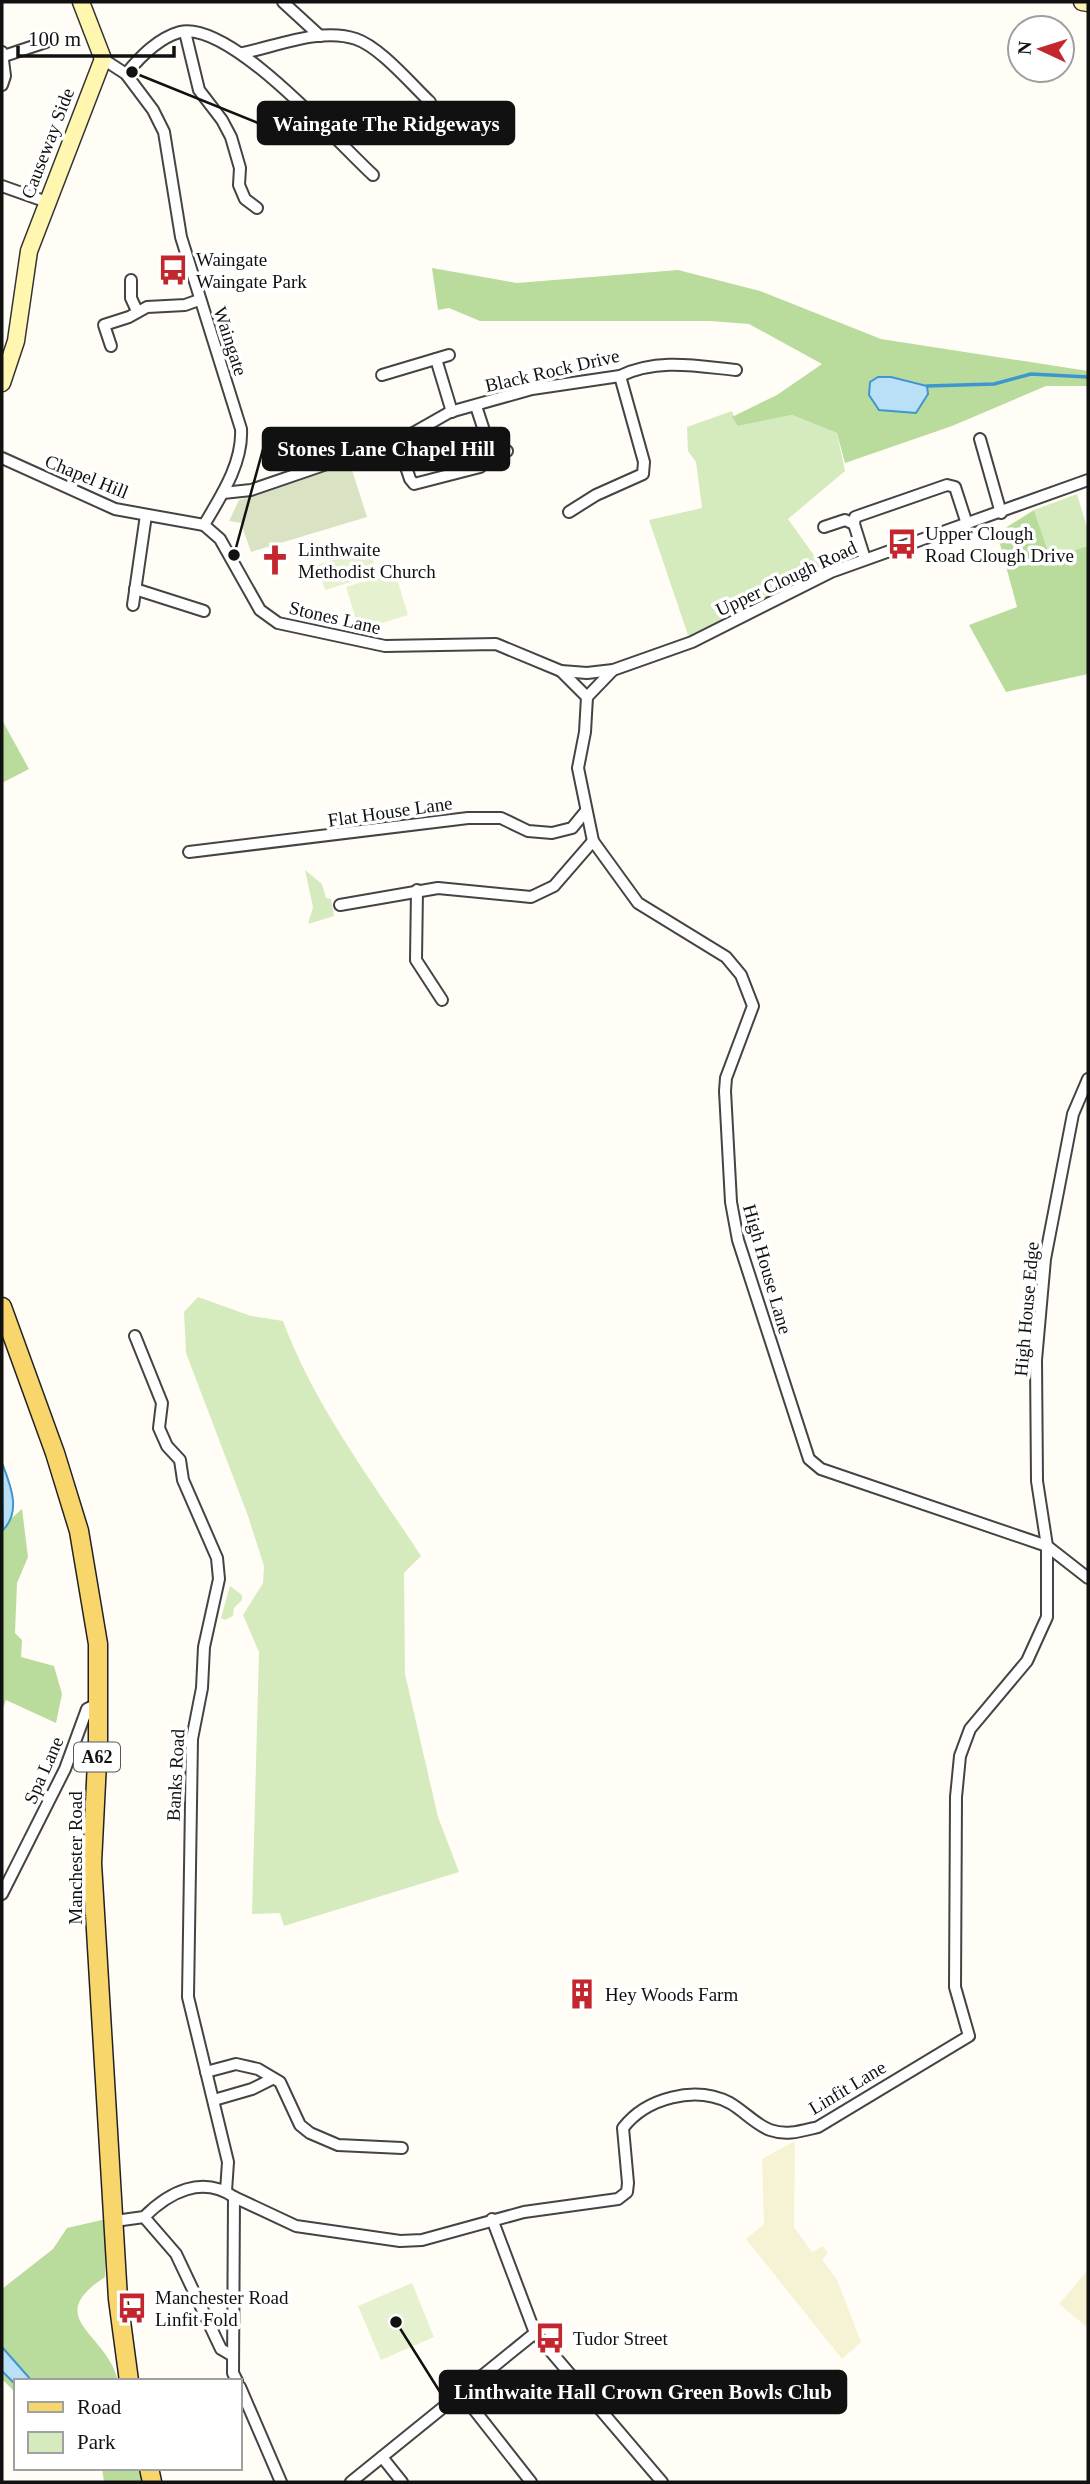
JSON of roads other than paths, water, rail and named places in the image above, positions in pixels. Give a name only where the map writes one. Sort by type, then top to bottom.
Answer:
[{"type":"main road","name":"Manchester Road","points":[[2,1307],[55,1453],[79,1531],[98,1644],[99,1703],[92,1863],[118,2299],[129,2379]]},
{"type":"street","points":[[81,2],[103,59]]},
{"type":"street","points":[[283,2],[320,36]]},
{"type":"street","points":[[1083,2],[1088,3]]},
{"type":"street","points":[[185,32],[199,90],[231,137],[240,169],[239,185],[245,199],[257,208]]},
{"type":"street","points":[[126,74],[162,40],[185,32],[205,33],[243,53],[373,175]]},
{"type":"street","points":[[243,53],[320,36],[343,36],[369,46],[430,102]]},
{"type":"street","points":[[2,85],[3,54],[46,42]]},
{"type":"street","name":"Waingate","points":[[103,59],[126,74],[153,110],[164,132],[181,237],[242,429],[242,443],[223,493],[204,525]]},
{"type":"street","name":"Causeway Side","points":[[2,383],[16,341],[29,251],[103,59]]},
{"type":"street","points":[[2,186],[47,202]]},
{"type":"street","points":[[131,280],[131,298],[137,312]]},
{"type":"street","points":[[104,325],[130,317],[146,307],[185,305],[199,300]]},
{"type":"street","points":[[100,314],[111,346]]},
{"type":"street","points":[[382,374],[449,355]]},
{"type":"street","points":[[436,359],[452,412]]},
{"type":"street","name":"Black Rock Drive","points":[[223,493],[251,490],[397,440],[452,412],[532,389],[621,376],[634,370],[662,364],[736,370]]},
{"type":"street","points":[[569,512],[596,495],[643,474],[644,462],[621,376]]},
{"type":"street","points":[[476,406],[490,458]]},
{"type":"street","points":[[980,439],[1001,513]]},
{"type":"street","points":[[397,440],[414,484],[480,467],[490,458],[507,451]]},
{"type":"street","name":"Chapel Hill","points":[[2,458],[115,509],[204,525]]},
{"type":"street","name":"Upper Clough Road","points":[[587,673],[613,670],[692,642],[817,578],[1088,480]]},
{"type":"street","points":[[865,559],[854,524],[855,517],[947,485],[955,487],[967,524]]},
{"type":"street","points":[[133,605],[146,514]]},
{"type":"street","points":[[824,527],[845,520],[854,524]]},
{"type":"street","name":"Stones Lane","points":[[204,525],[220,539],[260,610],[278,623],[384,646],[496,644],[561,671],[587,673]]},
{"type":"street","points":[[135,589],[204,611]]},
{"type":"street","points":[[561,671],[587,697],[613,670]]},
{"type":"street","name":"High House Lane","points":[[587,697],[585,732],[578,768],[593,841],[638,903],[726,957],[741,975],[753,1006],[726,1078],[730,1202],[746,1266],[809,1459],[821,1469],[1047,1546],[1088,1577]]},
{"type":"street","name":"Flat House Lane","points":[[189,852],[468,818],[501,818],[528,831],[552,834],[572,828],[586,811]]},
{"type":"street","points":[[340,905],[438,888],[531,897],[554,886],[593,841]]},
{"type":"street","points":[[417,890],[416,960],[442,1000]]},
{"type":"street","name":"High House Edge","points":[[1047,1546],[1037,1481],[1036,1360],[1045,1259],[1073,1114],[1088,1079]]},
{"type":"street","name":"Banks Road","points":[[135,1336],[162,1403],[159,1428],[167,1446],[180,1460],[183,1480],[209,1536],[218,1569],[219,1580],[204,1647],[202,1688],[192,1738],[188,1997],[228,2162],[233,2356],[237,2379]]},
{"type":"street","name":"Linfit Lane","points":[[145,2217],[157,2204],[180,2190],[202,2186],[230,2194],[296,2226],[400,2241],[422,2240],[524,2212],[618,2199],[627,2192],[628,2183],[623,2128],[632,2116],[665,2100],[690,2092],[728,2102],[769,2130],[791,2134],[818,2127],[969,2036],[955,1987],[956,1797],[960,1756],[970,1729],[1027,1661],[1047,1617],[1047,1546]]},
{"type":"street","name":"Spa Lane","points":[[2,1894],[65,1769],[87,1709],[99,1703]]},
{"type":"street","points":[[206,2072],[244,2064],[280,2082],[300,2125],[310,2133],[338,2145],[402,2148]]},
{"type":"street","points":[[214,2100],[253,2089],[272,2079]]},
{"type":"street","points":[[115,2221],[145,2217],[176,2254],[221,2349],[233,2356]]},
{"type":"street","points":[[492,2220],[535,2333],[662,2482]]},
{"type":"street","points":[[351,2482],[535,2333]]},
{"type":"street","points":[[242,2392],[281,2482]]},
{"type":"street","points":[[461,2393],[531,2482]]},
{"type":"street","points":[[382,2457],[402,2482]]},
{"type":"water","points":[[878,377],[891,377],[927,386],[928,394],[916,413],[879,410],[869,395],[870,382]]},
{"type":"water","points":[[2,1463],[13,1497],[12,1514],[3,1530]]},
{"type":"water","points":[[2,2347],[30,2379],[14,2379],[14,2383],[2,2371]]},
{"type":"waterway","points":[[927,386],[994,384],[1031,374],[1088,377]]},
{"type":"place","name":"Waingate The Ridgeways","points":[[132,72]]},
{"type":"place","name":"Waingate Waingate Park","points":[[173,270]]},
{"type":"place","name":"Upper Clough Road Clough Drive","points":[[902,544]]},
{"type":"place","name":"Stones Lane Chapel Hill","points":[[234,555]]},
{"type":"place","name":"Linthwaite Methodist Church","points":[[275,560]]},
{"type":"place","name":"Hey Woods Farm","points":[[582,1994]]},
{"type":"place","name":"Manchester Road Linfit Fold","points":[[132,2308]]},
{"type":"place","name":"Linthwaite Hall Crown Green Bowls Club","points":[[396,2322]]},
{"type":"place","name":"Tudor Street","points":[[550,2338]]}]
